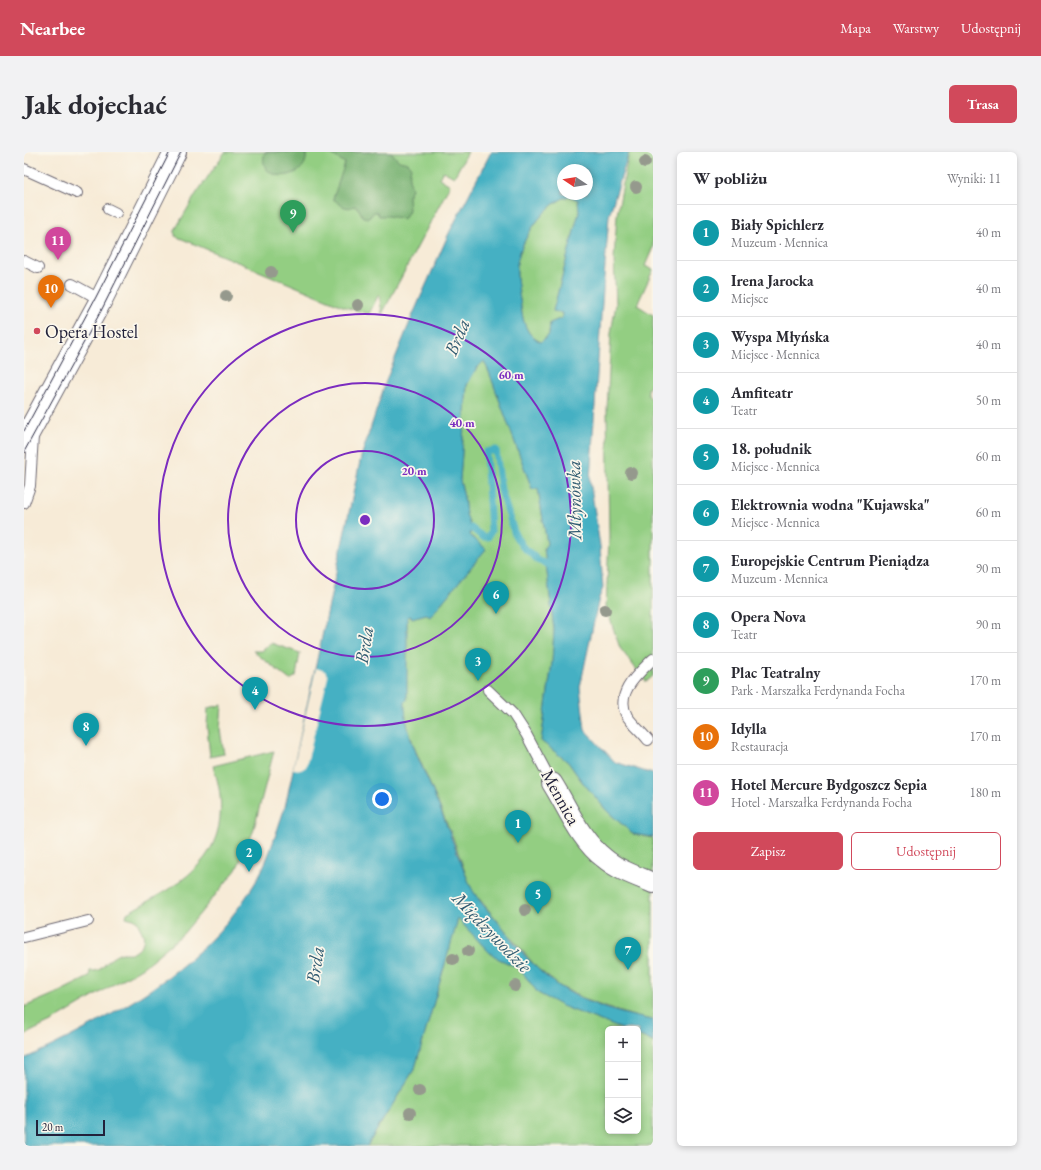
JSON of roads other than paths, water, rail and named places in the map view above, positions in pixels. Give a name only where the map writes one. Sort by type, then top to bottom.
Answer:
[{"type":"street","points":[[29,433],[100,300],[175,152]]},
{"type":"street","name":"Mennica","points":[[552,783],[582,834],[604,859],[626,872],[653,883]]},
{"type":"lane","points":[[24,169],[77,193]]},
{"type":"lane","points":[[24,261],[38,268]]},
{"type":"lane","points":[[72,284],[100,300]]},
{"type":"lane","points":[[24,503],[30,486],[29,433]]},
{"type":"lane","points":[[648,740],[627,716],[624,699],[625,692],[634,678],[653,658]]},
{"type":"lane","name":"Mennica","points":[[488,690],[513,714],[526,734],[552,783]]},
{"type":"lane","points":[[24,937],[88,921]]},
{"type":"water","points":[[491,152],[629,152],[609,216],[590,480],[600,546],[603,588],[599,598],[580,687],[585,730],[615,762],[653,774],[653,837],[633,834],[607,811],[568,762],[541,741],[552,663],[554,630],[544,548],[547,544],[538,489],[532,489],[484,361],[476,369],[467,385],[460,480],[466,514],[471,528],[470,535],[486,549],[430,617],[426,614],[412,618],[411,616],[407,617],[407,700],[405,702],[411,739],[441,810],[466,876],[477,897],[513,942],[540,971],[552,981],[578,997],[608,1009],[653,1020],[653,1042],[641,1036],[641,1026],[614,1026],[562,1006],[538,993],[519,968],[499,959],[489,952],[458,919],[415,1068],[367,1146],[24,1146],[24,1059],[87,1028],[119,1010],[178,969],[205,945],[229,919],[250,891],[261,871],[285,807],[361,457],[387,378],[449,233]],"holes":[[[557,164],[593,164],[593,200],[578,200],[579,212],[553,311],[562,313],[562,318],[550,323],[549,335],[541,342],[532,336],[524,323],[518,286],[517,264],[523,244],[536,223],[543,214],[560,200],[557,200]]]},
{"type":"waterway","points":[[471,528],[483,537],[488,537],[491,531],[486,452],[496,450],[501,490],[515,535],[522,546],[539,561],[555,567]]},
{"type":"tram line","points":[[24,431],[96,297],[170,152]]},
{"type":"tram line","points":[[24,452],[101,311],[181,152]]},
{"type":"place","name":"Plac Teatralny","points":[[293,233]]},
{"type":"place","name":"Hotel Mercure Bydgoszcz Sepia","points":[[58,260]]},
{"type":"place","name":"Idylla","points":[[51,308]]},
{"type":"place","name":"Opera Hostel","points":[[37,331]]},
{"type":"place","name":"Elektrownia wodna \"Kujawska\"","points":[[496,614]]},
{"type":"place","name":"Wyspa Młyńska","points":[[478,681]]},
{"type":"place","name":"Amfiteatr","points":[[255,710]]},
{"type":"place","name":"Opera Nova","points":[[86,746]]},
{"type":"place","name":"Biały Spichlerz","points":[[518,843]]},
{"type":"place","name":"Irena Jarocka","points":[[249,872]]},
{"type":"place","name":"18. południk","points":[[538,914]]},
{"type":"place","name":"Europejskie Centrum Pieniądza","points":[[628,970]]},
{"type":"water label","name":"Brda","points":[[457,337]]},
{"type":"water label","name":"Młynówka","points":[[574,500]]},
{"type":"water label","name":"Brda","points":[[364,645]]},
{"type":"water label","name":"Międzywodzie","points":[[492,932]]},
{"type":"water label","name":"Brda","points":[[315,965]]}]
